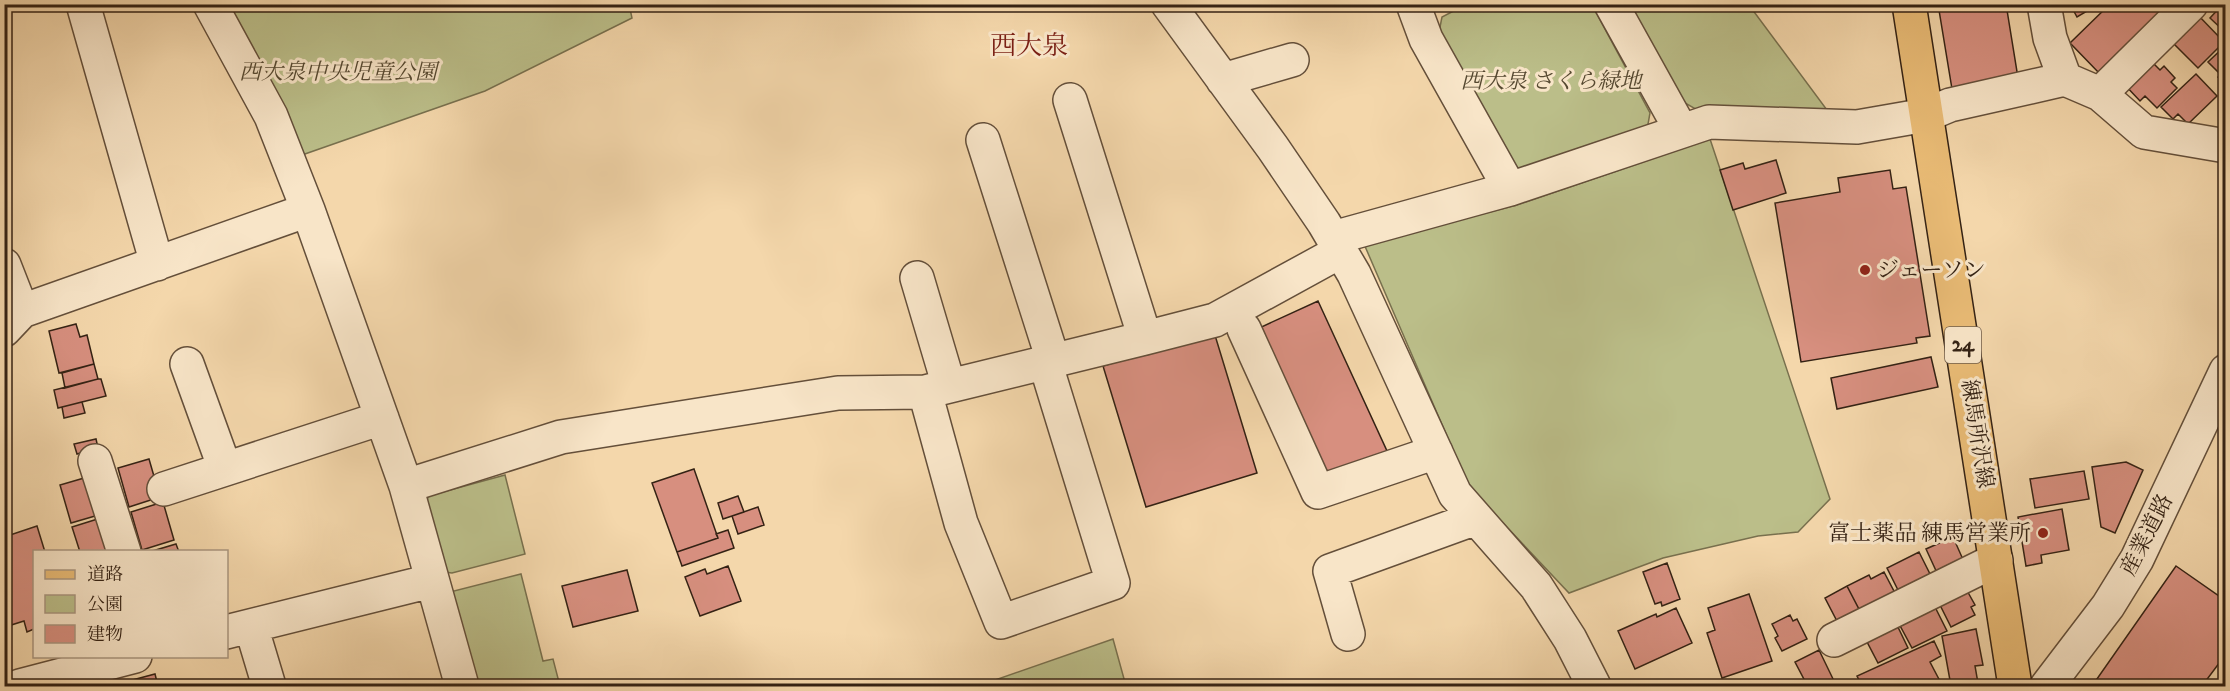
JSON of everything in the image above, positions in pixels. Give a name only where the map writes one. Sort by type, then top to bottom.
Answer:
[{"type":"main road","name":"練馬所沢線","points":[[1909,4],[2015,687]]},
{"type":"street","points":[[82,4],[157,264]]},
{"type":"street","points":[[210,4],[271,116],[308,210],[406,486],[462,687]]},
{"type":"street","points":[[1168,4],[1273,148],[1337,245],[1354,274],[1455,494],[1536,586],[1570,639],[1594,687]]},
{"type":"street","points":[[1611,4],[1681,130]]},
{"type":"street","points":[[2044,4],[2050,38],[2065,79]]},
{"type":"street","points":[[2100,94],[2191,4]]},
{"type":"street","points":[[1422,8],[1426,39],[1510,189]]},
{"type":"street","points":[[1223,80],[1292,60]]},
{"type":"street","points":[[406,486],[561,437],[838,393],[937,389],[1215,320],[1337,245],[1710,122],[1857,127],[1926,115],[1950,105],[2065,79],[2100,94],[2144,132],[2226,146]]},
{"type":"street","points":[[1070,100],[1145,338]]},
{"type":"street","points":[[917,278],[961,523],[1001,622],[1113,583],[983,140]]},
{"type":"street","points":[[4,265],[13,321],[157,264],[308,210]]},
{"type":"street","points":[[1244,329],[1318,492],[1436,452]]},
{"type":"street","points":[[187,364],[225,469]]},
{"type":"street","name":"産業道路","points":[[2047,687],[2108,606],[2137,559],[2226,371]]},
{"type":"street","points":[[164,489],[382,418]]},
{"type":"street","points":[[95,461],[123,550]]},
{"type":"street","points":[[1348,634],[1330,571],[1476,518]]},
{"type":"street","points":[[1833,640],[1996,560]]},
{"type":"street","points":[[269,687],[239,629],[431,581]]},
{"type":"street","points":[[20,687],[131,658]]},
{"type":"green space","name":"西大泉中央児童公園","points":[[629,4],[632,18],[485,91],[302,155],[230,5]]},
{"type":"green space","name":"西大泉 さくら緑地","points":[[1465,5],[1592,5],[1650,113],[1647,130],[1529,173],[1514,166],[1439,32],[1442,17]]},
{"type":"green space","points":[[1625,5],[1749,5],[1827,110],[1699,111],[1685,103]]},
{"type":"green space","points":[[1710,139],[1830,499],[1798,532],[1758,536],[1663,558],[1569,593],[1469,487],[1364,244],[1517,205]]},
{"type":"green space","points":[[505,475],[525,554],[452,573],[444,572],[427,502],[428,496]]},
{"type":"green space","points":[[521,574],[543,661],[553,659],[560,686],[478,686],[450,592]]},
{"type":"green space","points":[[1113,639],[1126,686],[978,686]]},
{"type":"building","points":[[1938,4],[2006,4],[2018,78],[1952,89]]},
{"type":"building","points":[[2070,4],[2099,4],[2077,17]]},
{"type":"building","points":[[2110,4],[2173,4],[2100,74],[2070,43]]},
{"type":"building","points":[[2223,4],[2226,4],[2226,33],[2210,18]]},
{"type":"building","points":[[2196,13],[2224,42],[2198,68],[2169,39]]},
{"type":"building","points":[[2224,47],[2226,48],[2226,85],[2218,77],[2221,75],[2208,62]]},
{"type":"building","points":[[2150,60],[2160,70],[2164,66],[2175,78],[2171,82],[2177,88],[2157,108],[2145,96],[2140,101],[2124,84]]},
{"type":"building","points":[[2196,74],[2217,96],[2188,124],[2178,114],[2173,119],[2161,107]]},
{"type":"building","points":[[1776,160],[1786,193],[1733,210],[1720,170],[1743,163],[1745,169]]},
{"type":"building","points":[[1890,170],[1893,189],[1906,187],[1930,336],[1916,338],[1917,343],[1801,362],[1775,203],[1840,192],[1838,178]]},
{"type":"building","points":[[1318,301],[1387,451],[1326,479],[1257,329]]},
{"type":"building","points":[[76,324],[80,337],[87,335],[94,364],[59,373],[49,331]]},
{"type":"building","points":[[1214,332],[1257,473],[1146,507],[1103,366]]},
{"type":"building","points":[[1931,357],[1938,387],[1837,409],[1831,378]]},
{"type":"building","points":[[94,364],[98,379],[65,388],[62,373]]},
{"type":"building","points":[[101,379],[106,396],[58,408],[54,390]]},
{"type":"building","points":[[82,402],[85,413],[64,418],[62,407]]},
{"type":"building","points":[[96,439],[98,448],[77,454],[74,444]]},
{"type":"building","points":[[149,459],[160,497],[129,507],[118,468]]},
{"type":"building","points":[[2126,462],[2143,470],[2115,533],[2101,527],[2092,467]]},
{"type":"building","points":[[694,469],[718,538],[677,552],[652,483]]},
{"type":"building","points":[[2084,471],[2089,499],[2035,508],[2030,479]]},
{"type":"building","points":[[91,476],[102,514],[71,523],[60,485]]},
{"type":"building","points":[[738,496],[744,512],[723,519],[718,503]]},
{"type":"building","points":[[163,502],[174,540],[142,550],[131,512]]},
{"type":"building","points":[[758,507],[764,525],[738,534],[732,516]]},
{"type":"building","name":"富士薬品 練馬営業所","points":[[2062,509],[2069,550],[2041,555],[2042,563],[2026,566],[2018,517]]},
{"type":"building","points":[[104,517],[113,550],[79,550],[72,527]]},
{"type":"building","points":[[37,526],[44,550],[33,550],[33,629],[27,632],[24,621],[8,626],[4,617],[4,537]]},
{"type":"building","points":[[728,530],[734,548],[682,566],[677,552],[718,538],[716,534]]},
{"type":"building","points":[[1953,537],[1965,564],[1938,575],[1926,549]]},
{"type":"building","points":[[176,544],[178,550],[156,550]]},
{"type":"building","points":[[1919,552],[1931,576],[1899,592],[1887,568]]},
{"type":"building","points":[[1667,563],[1680,599],[1662,606],[1661,602],[1655,604],[1643,572]]},
{"type":"building","points":[[728,566],[741,601],[700,616],[685,577],[705,569],[707,574]]},
{"type":"building","points":[[2176,566],[2226,601],[2226,654],[2202,686],[2092,686]]},
{"type":"building","points":[[627,570],[638,611],[573,627],[562,586]]},
{"type":"building","points":[[1884,572],[1896,595],[1861,613],[1847,586],[1869,575],[1871,579]]},
{"type":"building","points":[[1847,586],[1861,613],[1839,625],[1825,598]]},
{"type":"building","points":[[1965,587],[1975,605],[1971,607],[1975,615],[1951,627],[1938,601]]},
{"type":"building","points":[[1749,594],[1772,661],[1722,678],[1707,633],[1715,630],[1708,608]]},
{"type":"building","points":[[1933,603],[1947,631],[1912,648],[1897,620]]},
{"type":"building","points":[[1676,608],[1692,643],[1635,669],[1618,631]]},
{"type":"building","points":[[1790,615],[1793,621],[1797,619],[1807,639],[1782,651],[1775,638],[1778,636],[1772,624]]},
{"type":"building","points":[[1896,623],[1908,648],[1878,663],[1865,638]]},
{"type":"building","points":[[1976,629],[1983,665],[1975,666],[1978,683],[1951,686],[1942,636]]},
{"type":"building","points":[[1934,641],[1941,656],[1930,662],[1941,683],[1938,686],[1862,686],[1857,676]]},
{"type":"building","points":[[1819,650],[1835,683],[1828,686],[1813,686],[1810,681],[1806,683],[1795,662]]},
{"type":"building","points":[[155,674],[158,686],[122,686],[121,683]]},
{"type":"place","name":"ジェーソン","points":[[1865,270]]},
{"type":"place","name":"富士薬品 練馬営業所","points":[[2043,533]]},
{"type":"district","name":"西大泉","points":[[1029,46]]}]
